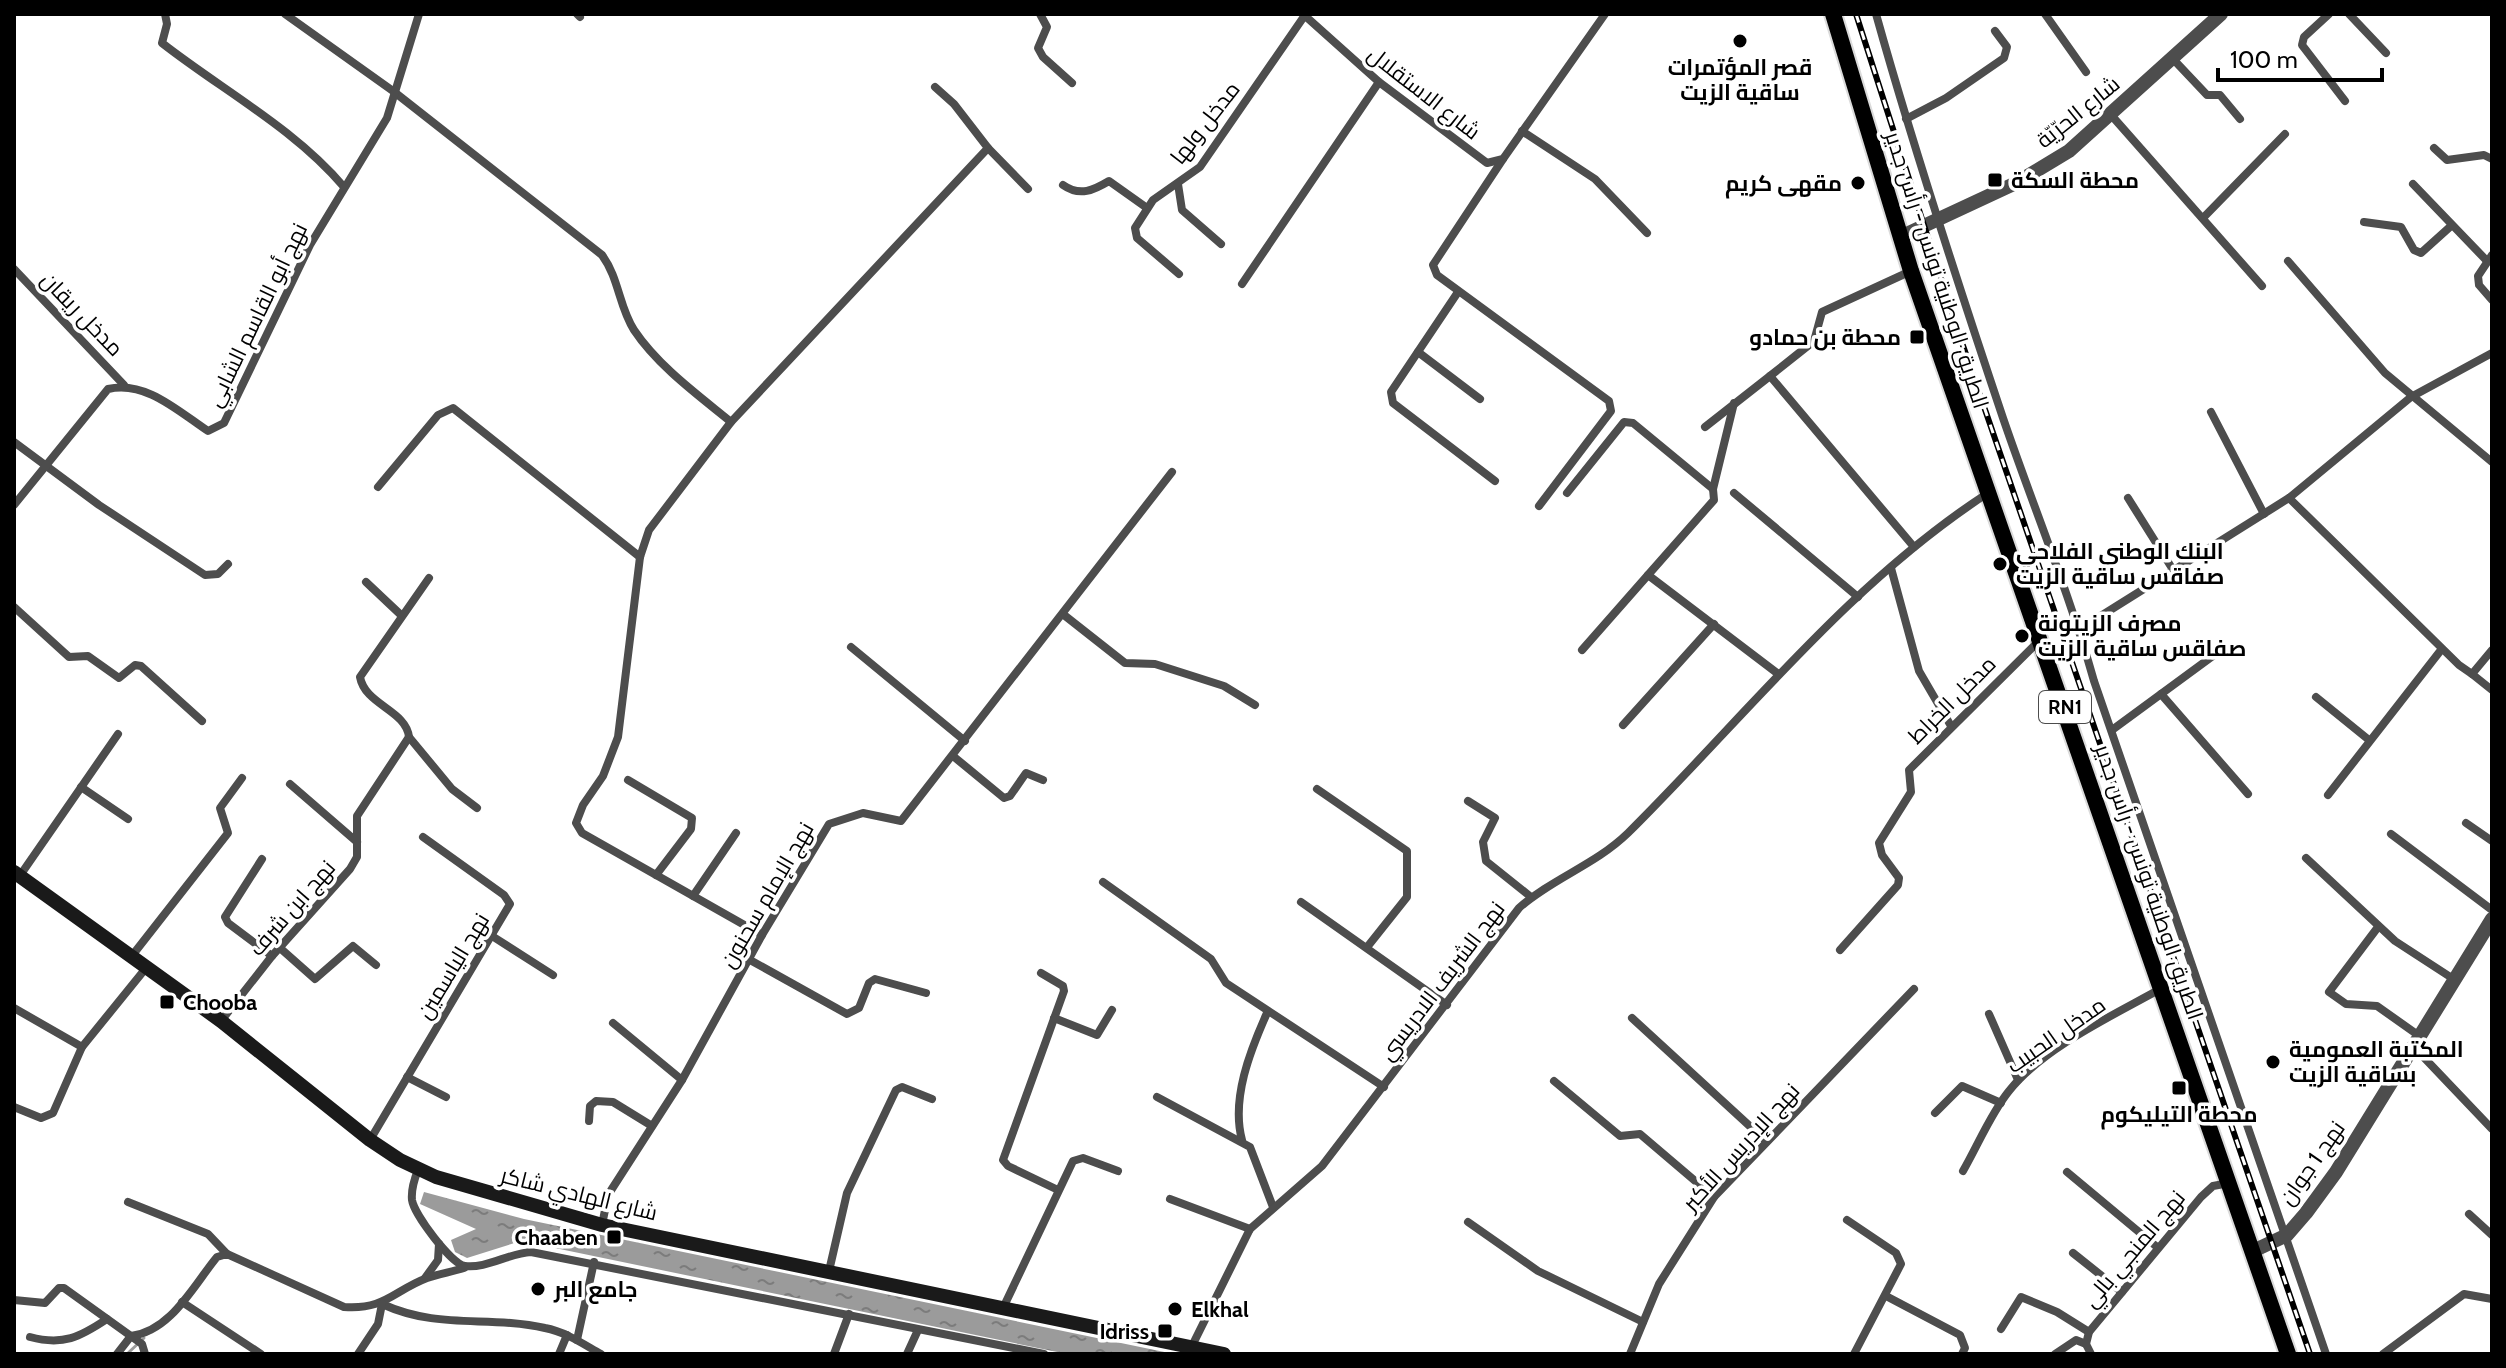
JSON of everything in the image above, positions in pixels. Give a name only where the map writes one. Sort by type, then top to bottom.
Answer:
[{"type":"main road","name":"الطريق الوطنية تونس - رأس جدير","points":[[1833,14],[1911,271],[2288,1354]]},
{"type":"main road","name":"شارع الهادي شاكر","points":[[17,874],[221,1021],[370,1140],[418,1170],[485,1194],[602,1225],[1224,1354]]},
{"type":"street","points":[[165,14],[167,24],[162,43],[210,81],[248,103],[344,187]]},
{"type":"street","points":[[285,14],[393,91],[602,255],[612,269],[633,329],[651,350],[731,422]]},
{"type":"street","name":"نهج أبو القاسم الشابي","points":[[124,385],[141,388],[208,431],[224,423],[310,245],[387,118],[419,14]]},
{"type":"street","points":[[1040,14],[1047,27],[1038,48],[1043,57],[1072,83]]},
{"type":"street","points":[[1876,14],[1906,119],[2004,420],[2080,629],[2326,1354]]},
{"type":"street","points":[[2045,14],[2086,72]]},
{"type":"street","name":"شارع الحرّيّة","points":[[1900,237],[2048,166],[2112,116],[2221,14]]},
{"type":"street","points":[[2329,14],[2304,37],[2302,45],[2345,101]]},
{"type":"street","points":[[2349,14],[2386,53]]},
{"type":"street","name":"شارع الاستقلال","points":[[1304,15],[1379,82],[1477,158],[1487,163],[1503,159]]},
{"type":"street","name":"مدخل ولها","points":[[1147,208],[1200,167],[1304,15]]},
{"type":"street","points":[[1539,506],[1611,411],[1609,401],[1458,292],[1437,275],[1433,265],[1602,15]]},
{"type":"street","points":[[1906,119],[1946,98],[2004,58],[2007,47],[1995,31]]},
{"type":"street","points":[[2173,59],[2207,95],[2220,95],[2240,119]]},
{"type":"street","points":[[1242,284],[1379,82]]},
{"type":"street","points":[[935,87],[954,104],[988,148],[1028,189]]},
{"type":"street","points":[[2112,116],[2262,286]]},
{"type":"street","points":[[1522,131],[1595,179],[1647,233]]},
{"type":"street","points":[[2203,218],[2285,134]]},
{"type":"street","points":[[762,935],[582,833],[576,823],[583,805],[603,776],[618,737],[640,557],[649,530],[731,422],[988,148]]},
{"type":"street","points":[[2434,148],[2447,160],[2484,155],[2492,159]]},
{"type":"street","points":[[1063,185],[1070,190],[1093,191],[1109,181],[1147,208],[1135,228],[1137,238],[1179,274]]},
{"type":"street","points":[[1178,184],[1182,210],[1221,244]]},
{"type":"street","points":[[2413,184],[2451,226],[2489,258],[2478,276],[2479,285],[2492,300]]},
{"type":"street","points":[[2364,222],[2401,227],[2414,250],[2421,253],[2451,226]]},
{"type":"street","points":[[2288,261],[2411,397],[2492,462]]},
{"type":"street","name":"مدخل ريقان","points":[[14,269],[124,385]]},
{"type":"street","points":[[1705,427],[1814,341],[1822,312],[1911,271]]},
{"type":"street","points":[[1458,292],[1391,392],[1393,403],[1495,481]]},
{"type":"street","points":[[1418,352],[1480,399]]},
{"type":"street","points":[[2080,629],[2175,573],[2289,498],[2411,397],[2492,353]]},
{"type":"street","points":[[1770,376],[1914,547]]},
{"type":"street","points":[[14,505],[99,397],[108,389],[124,385]]},
{"type":"street","points":[[1582,650],[1714,500],[1713,489],[1734,402]]},
{"type":"street","points":[[378,487],[438,415],[453,408],[640,557]]},
{"type":"street","points":[[2211,412],[2264,514]]},
{"type":"street","points":[[1567,493],[1624,422],[1633,423],[1713,489]]},
{"type":"street","points":[[14,442],[205,575],[218,574],[228,564]]},
{"type":"street","name":"نهج الإمام سحنون","points":[[602,1225],[608,1195],[682,1080],[762,935],[829,824],[863,813],[901,821],[1064,615],[1172,472]]},
{"type":"street","name":"نهج الشريف الادريسي","points":[[1191,1348],[1250,1229],[1273,1207],[1295,1193],[1322,1166],[1531,897],[1592,864],[1627,834],[1777,673],[1914,547],[1989,492]]},
{"type":"street","points":[[1734,493],[1858,597]]},
{"type":"street","points":[[2128,498],[2175,573]]},
{"type":"street","points":[[2289,498],[2441,650],[2492,690]]},
{"type":"street","points":[[1891,568],[1919,671],[1951,726]]},
{"type":"street","points":[[1648,575],[1777,673]]},
{"type":"street","points":[[429,578],[360,677],[369,696],[404,724],[409,737],[452,789],[477,808]]},
{"type":"street","points":[[366,582],[401,615]]},
{"type":"street","points":[[14,607],[69,657],[88,656],[119,678],[135,665],[141,666],[202,721]]},
{"type":"street","points":[[1064,615],[1125,663],[1155,664],[1224,686],[1255,705]]},
{"type":"street","points":[[1623,725],[1714,624]]},
{"type":"street","name":"مدخل الخراط","points":[[1840,950],[1898,885],[1899,878],[1882,855],[1879,843],[1911,792],[1909,770],[2041,639]]},
{"type":"street","points":[[851,647],[965,741]]},
{"type":"street","points":[[2112,730],[2225,647]]},
{"type":"street","points":[[2328,795],[2441,650]]},
{"type":"street","points":[[2472,674],[2492,650]]},
{"type":"street","points":[[2161,694],[2248,794]]},
{"type":"street","points":[[2316,697],[2369,740]]},
{"type":"street","points":[[17,874],[118,734]]},
{"type":"street","name":"نهج ابن شرف","points":[[221,1021],[272,956],[350,869],[357,857],[357,816],[409,737]]},
{"type":"street","points":[[953,756],[1004,798],[1010,796],[1026,773],[1043,780]]},
{"type":"street","points":[[131,957],[228,833],[220,808],[242,778]]},
{"type":"street","points":[[628,780],[692,818],[691,829],[656,875]]},
{"type":"street","points":[[290,784],[357,842]]},
{"type":"street","points":[[81,787],[128,819]]},
{"type":"street","points":[[1317,789],[1407,851],[1407,897],[1368,946]]},
{"type":"street","points":[[1468,801],[1495,818],[1483,842],[1484,857],[1531,897]]},
{"type":"street","points":[[2466,823],[2492,841]]},
{"type":"street","points":[[693,896],[736,833]]},
{"type":"street","points":[[2391,834],[2492,910]]},
{"type":"street","name":"نهج الياسمين","points":[[370,1140],[508,911],[507,899],[423,837]]},
{"type":"street","points":[[2306,858],[2378,927],[2456,981]]},
{"type":"street","points":[[262,859],[225,917],[228,923],[272,956]]},
{"type":"street","points":[[1103,882],[1211,959],[1226,983],[1267,1013],[1299,1028],[1384,1087]]},
{"type":"street","points":[[1301,902],[1368,946],[1447,1005]]},
{"type":"street","name":"نهج 1 جوان","points":[[2253,1251],[2287,1235],[2336,1172],[2492,919]]},
{"type":"street","points":[[2378,927],[2329,992],[2346,1004],[2377,1006],[2415,1040],[2492,1129]]},
{"type":"street","points":[[492,936],[553,975]]},
{"type":"street","points":[[280,948],[315,979],[353,946],[376,965]]},
{"type":"street","points":[[750,960],[847,1014],[859,1008],[869,983],[875,979],[926,993]]},
{"type":"street","points":[[14,1107],[41,1118],[53,1113],[82,1047],[146,968]]},
{"type":"street","points":[[1041,973],[1064,987],[1003,1155],[1008,1166],[1058,1190]]},
{"type":"street","name":"مدخل الحبيب","points":[[1963,1171],[2001,1103],[2018,1080],[2088,1030],[2163,988]]},
{"type":"street","name":"نهج الإدريس الأكبر","points":[[1630,1354],[1659,1284],[1714,1197],[1914,989]]},
{"type":"street","points":[[14,1008],[82,1047]]},
{"type":"street","points":[[1054,1018],[1097,1035],[1112,1010]]},
{"type":"street","points":[[1267,1013],[1247,1058],[1236,1118],[1242,1140],[1258,1164],[1273,1207]]},
{"type":"street","points":[[1989,1014],[2018,1080]]},
{"type":"street","points":[[1632,1018],[1766,1141]]},
{"type":"street","points":[[613,1023],[682,1080]]},
{"type":"street","points":[[407,1077],[446,1097]]},
{"type":"street","points":[[1554,1081],[1620,1136],[1635,1133],[1644,1137],[1714,1197]]},
{"type":"street","points":[[1935,1113],[1962,1086],[2001,1103]]},
{"type":"street","points":[[829,1271],[844,1201],[896,1090],[902,1087],[932,1099]]},
{"type":"street","points":[[1157,1097],[1242,1140]]},
{"type":"street","points":[[589,1121],[590,1106],[596,1101],[613,1102],[652,1126]]},
{"type":"street","points":[[1004,1306],[1071,1164],[1078,1158],[1118,1171]]},
{"type":"street","points":[[418,1170],[412,1203],[453,1262],[470,1267]]},
{"type":"street","points":[[2067,1172],[2157,1247]]},
{"type":"street","name":"نهج المنجي بالي","points":[[2091,1354],[2086,1344],[2089,1332],[2157,1247],[2207,1191],[2230,1182]]},
{"type":"street","points":[[1170,1199],[1250,1229]]},
{"type":"street","points":[[128,1202],[208,1234],[227,1254],[344,1307],[363,1309],[382,1304],[424,1279],[515,1253],[531,1252],[594,1262],[1042,1354]]},
{"type":"street","points":[[2469,1214],[2492,1235]]},
{"type":"street","points":[[1847,1220],[1896,1253],[1901,1264],[1854,1354]]},
{"type":"street","points":[[1468,1222],[1538,1271],[1643,1322]]},
{"type":"street","points":[[424,1279],[438,1260],[439,1243]]},
{"type":"street","points":[[2073,1253],[2122,1292]]},
{"type":"street","points":[[143,1352],[149,1333],[182,1302],[217,1257],[227,1254]]},
{"type":"street","points":[[577,1340],[594,1262]]},
{"type":"street","points":[[14,1300],[45,1303],[59,1288],[64,1288],[131,1336],[143,1352]]},
{"type":"street","points":[[2383,1354],[2464,1294],[2492,1299]]},
{"type":"street","points":[[1886,1296],[1960,1335],[1965,1348],[1962,1354]]},
{"type":"street","points":[[2001,1329],[2021,1297],[2057,1312],[2089,1332]]},
{"type":"street","points":[[182,1302],[261,1354]]},
{"type":"street","points":[[382,1304],[428,1320],[520,1324],[567,1335],[601,1354]]},
{"type":"street","points":[[358,1354],[378,1324],[382,1304]]},
{"type":"street","points":[[834,1354],[849,1314]]},
{"type":"street","points":[[30,1337],[50,1343],[74,1340],[107,1319]]},
{"type":"street","points":[[907,1354],[918,1330]]},
{"type":"street","points":[[117,1354],[131,1336],[149,1333]]},
{"type":"street","points":[[559,1354],[567,1335]]},
{"type":"street","points":[[2055,1354],[2076,1340],[2086,1344]]},
{"type":"water","points":[[424,1192],[524,1219],[1174,1354],[1067,1354],[521,1241],[467,1258],[455,1252],[451,1240],[476,1229],[420,1204]]},
{"type":"waterway","points":[[127,1354],[144,1338]]},
{"type":"railway","points":[[1856,14],[1959,334],[2310,1354]]},
{"type":"place","name":"قصر المؤتمرات ساقية الزيت","points":[[1740,41]]},
{"type":"place","name":"محطة السكة","points":[[1995,180]]},
{"type":"place","name":"مقهى كريم","points":[[1858,183]]},
{"type":"place","name":"محطة بن حمادو","points":[[1917,337]]},
{"type":"place","name":"البنك الوطني الفلاحي صفاقس ساقية الزيت","points":[[2000,564]]},
{"type":"place","name":"مصرف الزيتونة صفاقس ساقية الزيت","points":[[2022,636]]},
{"type":"place","name":"Chooba","points":[[167,1002]]},
{"type":"place","name":"المكتبة العمومية بساقية الزيت","points":[[2273,1062]]},
{"type":"place","name":"محطة التيليكوم","points":[[2179,1088]]},
{"type":"place","name":"Chaaben","points":[[614,1237]]},
{"type":"place","name":"جامع البر","points":[[538,1289]]},
{"type":"place","name":"Elkhal","points":[[1175,1309]]},
{"type":"place","name":"Idriss","points":[[1165,1331]]}]
